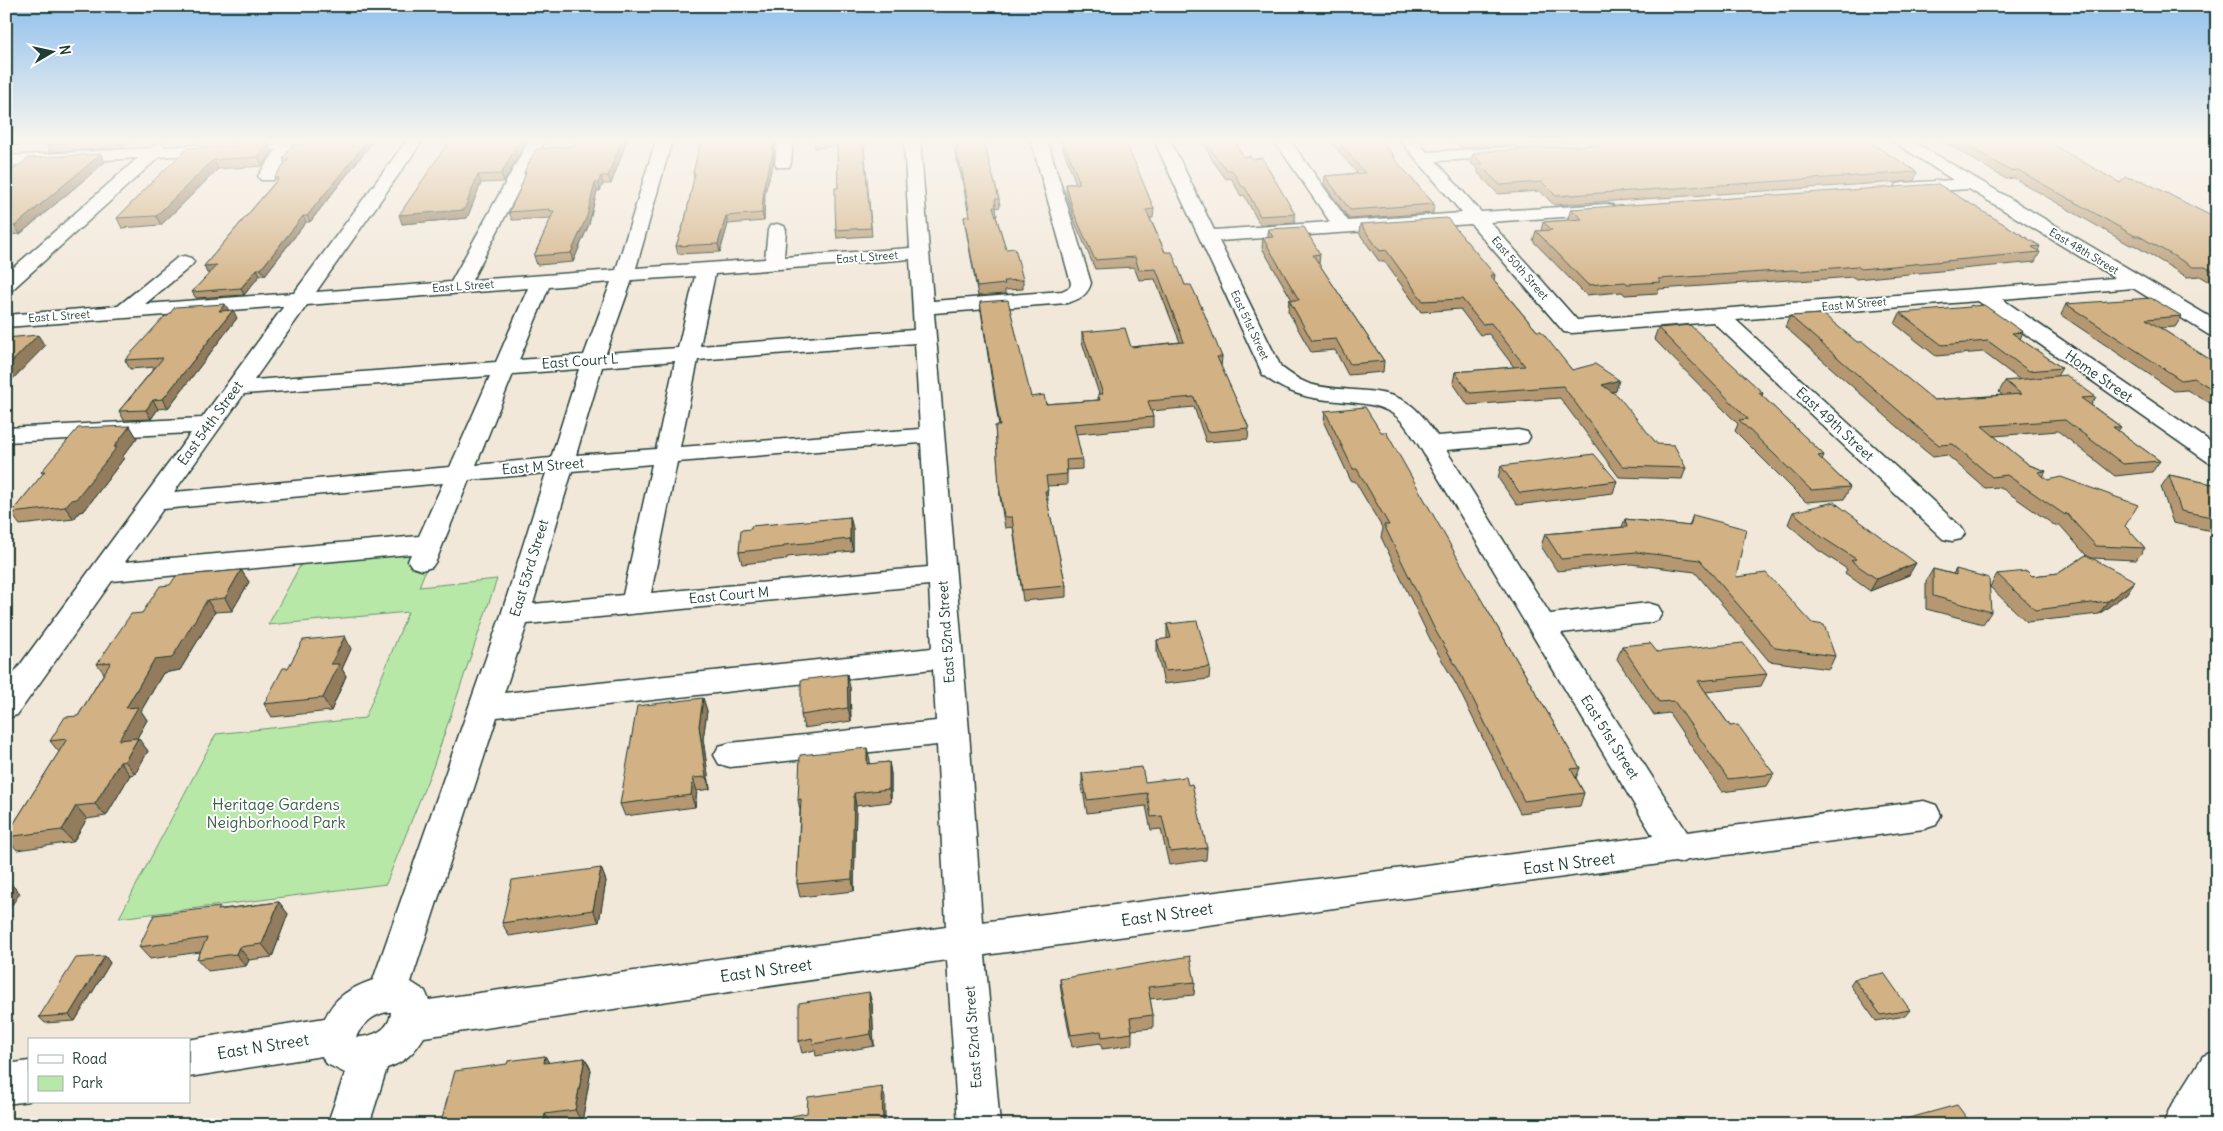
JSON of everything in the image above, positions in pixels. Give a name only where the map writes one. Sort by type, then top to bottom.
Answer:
[{"type":"street","points":[[6,285],[109,193]]},
{"type":"street","name":"East 54th Street","points":[[6,707],[377,193]]},
{"type":"street","points":[[459,286],[509,193]]},
{"type":"street","name":"East 53rd Street","points":[[400,1007],[484,707],[515,615],[593,360],[624,274],[648,193]]},
{"type":"street","name":"East 52nd Street","points":[[916,193],[953,731],[965,941],[979,1125]]},
{"type":"street","name":"East Court L","points":[[235,388],[688,353],[925,322],[1067,297],[1079,290],[1081,283],[1055,193]]},
{"type":"street","name":"East 51st Street","points":[[1187,193],[1273,373],[1288,383],[1306,390],[1365,397],[1398,407],[1411,417],[1430,444],[1679,849]]},
{"type":"street","points":[[1319,193],[1343,227]]},
{"type":"street","name":"East 50th Street","points":[[1454,193],[1572,327]]},
{"type":"street","name":"East 48th Street","points":[[1987,193],[2217,330]]},
{"type":"street","points":[[1208,236],[1625,208]]},
{"type":"street","points":[[774,264],[776,230]]},
{"type":"street","name":"East L Street","points":[[6,320],[920,253]]},
{"type":"street","points":[[125,311],[184,262]]},
{"type":"street","points":[[635,604],[706,269]]},
{"type":"street","points":[[102,573],[425,553],[542,280]]},
{"type":"street","name":"East M Street","points":[[1572,327],[2136,282]]},
{"type":"street","name":"Home Street","points":[[1982,294],[2217,457]]},
{"type":"street","name":"East 49th Street","points":[[1718,315],[1952,533]]},
{"type":"street","points":[[6,435],[209,424]]},
{"type":"street","name":"East M Street","points":[[154,502],[562,464],[932,435]]},
{"type":"street","points":[[1430,444],[1518,437]]},
{"type":"street","name":"East Court M","points":[[515,615],[942,575]]},
{"type":"street","points":[[1541,625],[1648,613]]},
{"type":"street","points":[[484,707],[948,657]]},
{"type":"street","points":[[730,755],[953,731]]},
{"type":"street","name":"East N Street","points":[[400,1007],[965,941],[1679,849],[1924,815]]},
{"type":"street","points":[[378,996],[400,1007],[396,1042],[384,1051],[371,1056],[359,1058],[348,1056],[341,1052],[337,1044],[340,1025],[356,1007],[378,996]]},
{"type":"street","name":"East N Street","points":[[190,1058],[337,1035]]},
{"type":"street","points":[[348,1125],[371,1056]]},
{"type":"street","points":[[2188,1117],[2217,1070]]},
{"type":"street","points":[[6,1084],[28,1081]]},
{"type":"green space","name":"Heritage Gardens Neighborhood Park","points":[[433,550],[419,587],[497,579],[433,767],[386,884],[119,918],[216,734],[365,718],[408,612],[268,625],[301,564]]},
{"type":"building","points":[[6,193],[55,193],[15,226],[6,226]]},
{"type":"building","points":[[142,193],[180,193],[156,216],[117,218]]},
{"type":"building","points":[[266,193],[326,193],[307,216],[303,216],[261,269],[257,269],[241,288],[192,292],[217,265],[204,266]]},
{"type":"building","points":[[414,193],[471,193],[464,210],[399,215]]},
{"type":"building","points":[[518,193],[593,193],[587,216],[571,253],[534,256],[554,211],[550,211],[550,209],[509,212]]},
{"type":"building","points":[[691,193],[763,193],[762,213],[726,216],[718,244],[676,246],[685,220]]},
{"type":"building","points":[[835,193],[868,193],[871,228],[836,230]]},
{"type":"building","points":[[966,193],[997,193],[999,199],[995,199],[996,207],[993,207],[1006,249],[1015,248],[1023,280],[1004,281],[1005,284],[977,287],[964,217],[970,216]]},
{"type":"building","points":[[1068,193],[1147,193],[1154,209],[1146,210],[1165,252],[1172,252],[1185,285],[1191,285],[1202,308],[1222,357],[1217,357],[1249,428],[1207,432],[1194,397],[1148,401],[1153,417],[1074,424],[1082,459],[1066,460],[1067,474],[1046,476],[1048,491],[1045,491],[1066,586],[1022,590],[1012,517],[1004,517],[999,486],[995,426],[1000,426],[980,302],[1008,300],[1031,397],[1044,395],[1046,404],[1100,400],[1098,394],[1103,394],[1082,332],[1125,328],[1131,347],[1184,342],[1156,269],[1139,270],[1135,257],[1095,260],[1073,211]]},
{"type":"building","points":[[1248,193],[1282,193],[1295,214],[1260,216]]},
{"type":"building","points":[[1337,193],[1424,193],[1434,204],[1350,210]]},
{"type":"building","points":[[1553,193],[1604,193],[1556,196]]},
{"type":"building","points":[[1809,193],[1952,193],[2040,246],[2032,247],[2040,252],[1861,269],[1857,266],[1658,279],[1661,282],[1588,285],[1536,231],[1552,230],[1543,222],[1582,219],[1571,209]]},
{"type":"building","points":[[2058,193],[2166,193],[2217,219],[2217,273],[2205,267],[2193,267],[2139,236],[2135,236]]},
{"type":"building","points":[[1447,218],[1495,275],[1490,275],[1493,279],[1537,331],[1541,331],[1572,370],[1595,364],[1619,380],[1602,385],[1618,396],[1657,444],[1674,445],[1686,468],[1622,466],[1563,386],[1470,393],[1455,372],[1525,366],[1491,323],[1482,324],[1462,299],[1423,301],[1386,250],[1380,251],[1360,224]]},
{"type":"building","points":[[1304,227],[1320,254],[1313,255],[1384,361],[1350,364],[1336,339],[1312,341],[1289,300],[1299,300],[1263,238],[1273,237],[1268,229]]},
{"type":"building","points":[[2151,298],[2182,316],[2146,319],[2217,364],[2217,392],[2194,378],[2181,380],[2066,304]]},
{"type":"building","points":[[225,304],[219,311],[233,310],[163,399],[153,400],[146,410],[119,411],[163,358],[125,360],[165,316],[168,316],[175,307]]},
{"type":"building","points":[[1971,305],[1984,305],[2023,332],[2012,333],[2062,368],[2029,371],[1988,341],[1942,345],[1900,313],[1970,307]]},
{"type":"building","points":[[1823,314],[1857,342],[1863,342],[1934,400],[2021,394],[2005,381],[2066,375],[2096,397],[2081,398],[2121,427],[2113,427],[2160,461],[2123,464],[2065,420],[1982,426],[2029,465],[2046,471],[2038,472],[2048,480],[2061,477],[2138,505],[2125,526],[2145,548],[2096,546],[2066,513],[2065,515],[2007,475],[1992,477],[1953,444],[1939,445],[1790,316]]},
{"type":"building","points":[[1690,325],[1763,393],[1759,393],[1824,455],[1818,456],[1850,487],[1811,490],[1739,420],[1748,419],[1658,328]]},
{"type":"building","points":[[38,335],[6,368],[6,338]]},
{"type":"building","points":[[1365,407],[1381,432],[1386,432],[1580,768],[1571,769],[1584,793],[1524,801],[1460,673],[1435,630],[1384,525],[1389,525],[1357,469],[1353,469],[1325,411]]},
{"type":"building","points":[[130,426],[114,447],[117,447],[76,499],[71,500],[65,507],[11,513],[45,471],[41,472],[78,428]]},
{"type":"building","points":[[1594,454],[1617,481],[1520,493],[1501,466]]},
{"type":"building","points":[[2169,475],[2217,485],[2217,518],[2181,511]]},
{"type":"building","points":[[1834,502],[1916,563],[1877,579],[1851,561],[1856,559],[1823,538],[1793,512]]},
{"type":"building","points":[[1693,515],[1746,529],[1736,577],[1766,573],[1812,623],[1824,625],[1835,656],[1775,648],[1700,560],[1636,552],[1561,559],[1545,534],[1627,527],[1625,519],[1690,526]]},
{"type":"building","points":[[850,517],[850,539],[784,545],[784,547],[739,552],[741,530],[751,529],[751,526]]},
{"type":"building","points":[[2086,555],[2135,581],[2108,601],[2035,610],[1997,574],[2027,571],[2032,576],[2059,573]]},
{"type":"building","points":[[1933,569],[1956,575],[1956,569],[1989,578],[1991,612],[1933,596]]},
{"type":"building","points":[[241,570],[225,598],[207,600],[172,658],[154,660],[126,708],[138,707],[119,740],[138,738],[125,761],[120,762],[95,804],[76,806],[62,830],[6,837],[67,739],[50,741],[65,717],[78,716],[111,662],[97,664],[131,614],[142,613],[160,586],[170,585],[176,576]]},
{"type":"building","points":[[1197,621],[1210,667],[1165,671],[1157,640],[1171,638],[1167,624]]},
{"type":"building","points":[[345,636],[331,664],[339,664],[323,698],[264,704],[283,668],[288,668],[303,640]]},
{"type":"building","points":[[1650,643],[1657,652],[1743,643],[1767,674],[1698,681],[1730,726],[1738,725],[1774,774],[1728,779],[1674,701],[1659,702],[1622,646]]},
{"type":"building","points":[[847,674],[848,708],[801,715],[801,680]]},
{"type":"building","points":[[703,698],[699,726],[706,777],[693,778],[691,795],[620,804],[637,706]]},
{"type":"building","points":[[867,748],[867,764],[889,762],[889,789],[854,793],[852,879],[797,884],[801,799],[798,800],[800,755]]},
{"type":"building","points":[[1142,767],[1145,782],[1186,777],[1188,785],[1192,784],[1207,848],[1170,852],[1162,816],[1151,817],[1147,793],[1087,800],[1082,773]]},
{"type":"building","points":[[601,868],[593,910],[502,923],[512,880]]},
{"type":"building","points":[[279,902],[262,944],[239,947],[236,954],[197,959],[207,938],[139,947],[154,915],[220,907],[218,910]]},
{"type":"building","points":[[105,956],[69,1015],[39,1017],[76,958]]},
{"type":"building","points":[[1190,956],[1195,982],[1148,987],[1153,1015],[1130,1018],[1132,1033],[1102,1037],[1101,1031],[1071,1035],[1060,979]]},
{"type":"building","points":[[1884,973],[1910,1010],[1881,1015],[1854,979]]},
{"type":"building","points":[[869,992],[871,1034],[813,1044],[812,1038],[799,1041],[799,1003]]},
{"type":"building","points":[[545,1056],[544,1063],[585,1058],[575,1110],[545,1114],[543,1125],[440,1125],[455,1071],[507,1064],[508,1061]]},
{"type":"building","points":[[882,1087],[883,1125],[791,1125],[792,1116],[807,1113],[808,1097]]},
{"type":"building","points":[[1957,1105],[1972,1125],[1892,1125],[1891,1123]]},
{"type":"building","points":[[252,1119],[250,1125],[217,1125]]}]
